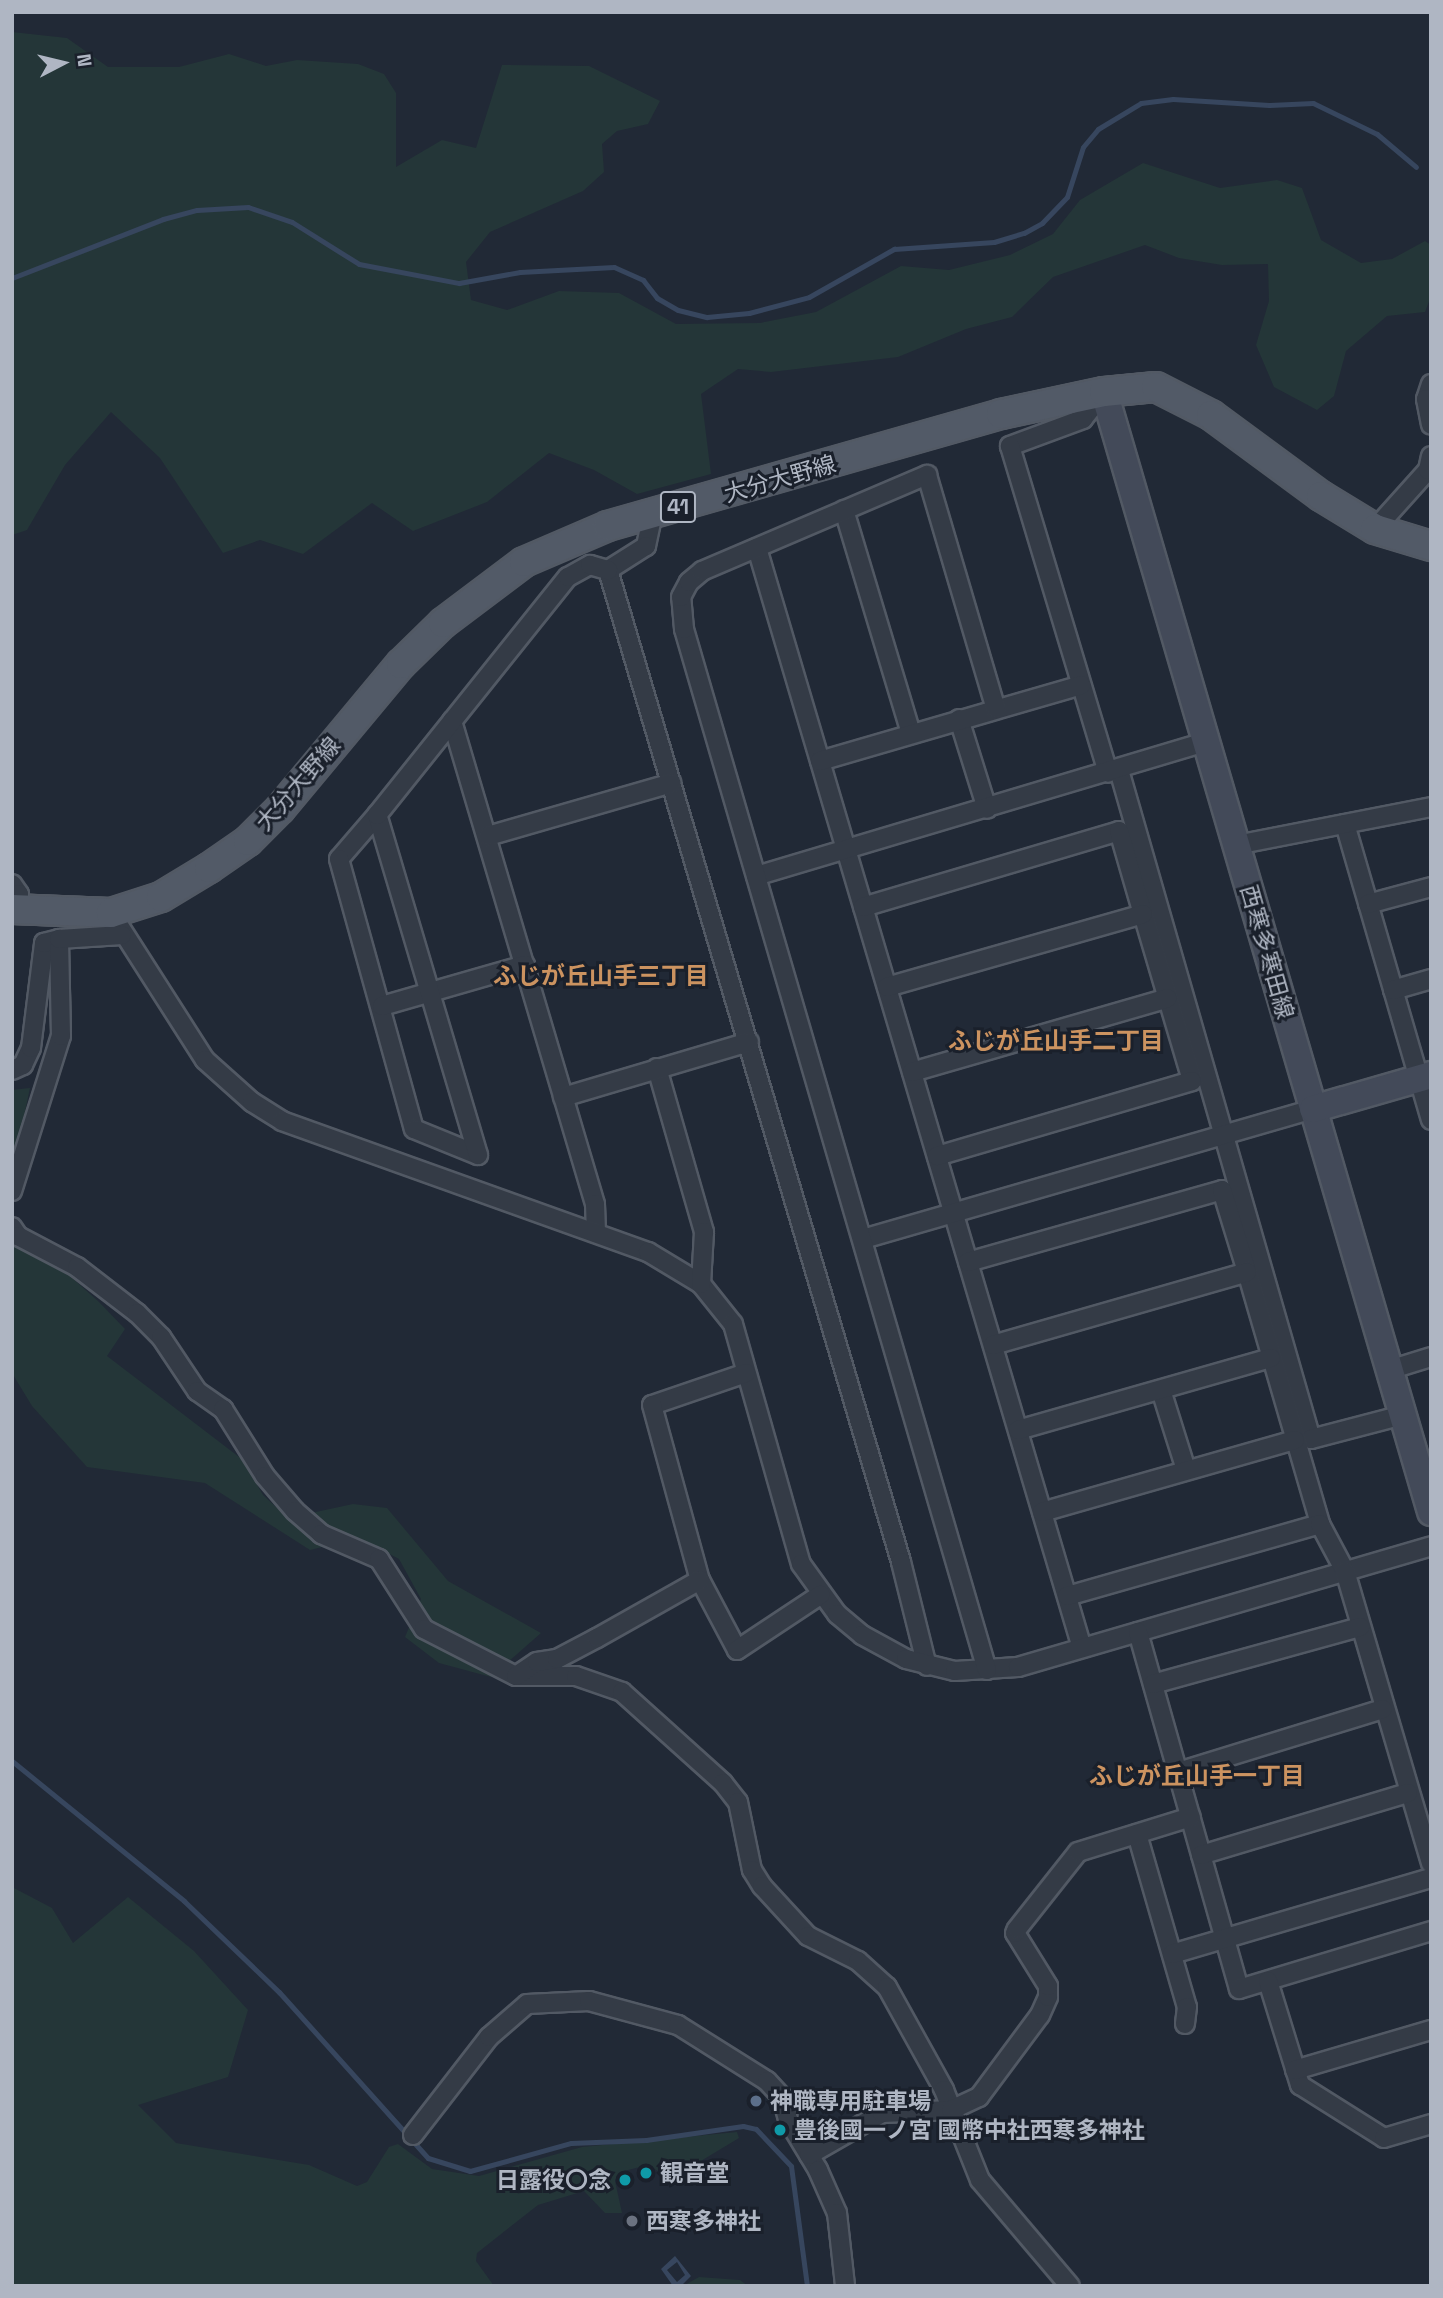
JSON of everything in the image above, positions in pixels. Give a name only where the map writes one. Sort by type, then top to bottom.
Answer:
[{"type":"main road","name":"大分大野線","points":[[14,901],[116,924],[248,841],[401,664],[480,594],[524,562],[567,541],[653,513],[1000,414],[1104,392],[1156,387],[1179,397],[1375,529],[1431,546]]},
{"type":"main road","name":"西寒多寒田線","points":[[1104,392],[1431,1512]]},
{"type":"main road","points":[[1313,1110],[1425,1077]]},
{"type":"street","points":[[1431,384],[1426,399],[1431,425]]},
{"type":"street","points":[[1104,392],[1083,419],[1010,446],[1081,685],[1114,772],[1311,1439],[1403,1415]]},
{"type":"street","points":[[1375,529],[1428,470],[1431,456]]},
{"type":"street","points":[[988,1670],[679,612],[689,582],[757,548],[927,475],[996,709]]},
{"type":"street","points":[[844,510],[911,733]]},
{"type":"street","points":[[376,815],[478,1155],[414,1129],[383,1006],[339,859],[568,578],[590,565],[608,570],[646,545],[653,513]]},
{"type":"street","points":[[757,548],[1082,1648]]},
{"type":"street","points":[[608,570],[901,1562],[927,1666]]},
{"type":"street","points":[[820,761],[1081,685]]},
{"type":"street","points":[[959,719],[987,809]]},
{"type":"street","points":[[452,721],[595,1204],[596,1233]]},
{"type":"street","points":[[757,876],[1114,772],[1206,742]]},
{"type":"street","points":[[488,836],[671,783]]},
{"type":"street","points":[[1236,845],[1431,807]]},
{"type":"street","points":[[1345,824],[1393,990],[1425,1077],[1431,1120]]},
{"type":"street","points":[[863,906],[1119,831],[1192,1081],[937,1156]]},
{"type":"street","points":[[1368,904],[1431,887]]},
{"type":"street","points":[[887,988],[1143,914]]},
{"type":"street","points":[[12,1070],[23,1065],[31,1048],[44,943],[116,924],[205,1060],[252,1102],[282,1121],[596,1233],[677,1266],[701,1284],[733,1324],[802,1564],[820,1595],[862,1635],[927,1666],[988,1670],[1018,1667],[1431,1546]]},
{"type":"street","points":[[12,1191],[61,1036],[59,939]]},
{"type":"street","points":[[383,1006],[525,965]]},
{"type":"street","points":[[1393,990],[1431,979]]},
{"type":"street","points":[[912,1072],[1168,998]]},
{"type":"street","points":[[563,1097],[749,1042]]},
{"type":"street","points":[[657,1069],[704,1232],[701,1284]]},
{"type":"street","points":[[863,1239],[1313,1110]]},
{"type":"street","points":[[968,1262],[1222,1190],[1320,1524],[1345,1571],[1383,1709],[1431,1864]]},
{"type":"street","points":[[12,1227],[36,1248],[77,1267],[137,1313],[161,1337],[197,1391],[223,1409],[265,1476],[295,1511],[321,1534],[379,1559],[424,1629],[516,1676],[576,1676],[611,1686],[638,1704],[723,1783],[738,1802],[752,1870],[762,1886],[808,1936],[858,1961],[887,1987],[950,2110],[987,2191],[1070,2286]]},
{"type":"street","points":[[993,1345],[1247,1272]]},
{"type":"street","points":[[1018,1430],[1271,1357]]},
{"type":"street","points":[[1389,1370],[1431,1357]]},
{"type":"street","points":[[746,1373],[652,1405],[700,1580],[737,1650],[820,1595]]},
{"type":"street","points":[[1161,1390],[1186,1470]]},
{"type":"street","points":[[1042,1512],[1295,1440]]},
{"type":"street","points":[[1067,1596],[1320,1524]]},
{"type":"street","points":[[516,1676],[537,1662],[556,1658],[597,1638],[700,1580]]},
{"type":"street","points":[[1153,1684],[1360,1627]]},
{"type":"street","points":[[1138,1632],[1239,1989],[1431,1931]]},
{"type":"street","points":[[1178,1772],[1383,1709]]},
{"type":"street","points":[[1201,1855],[1408,1793]]},
{"type":"street","points":[[809,2155],[882,2113],[950,2110],[969,2105],[986,2088],[1045,2006],[1048,1986],[1015,1933],[1017,1929],[1078,1852],[1191,1817]]},
{"type":"street","points":[[1137,1834],[1187,2007],[1185,2024]]},
{"type":"street","points":[[1171,1954],[1431,1878]]},
{"type":"street","points":[[1268,1980],[1300,2085],[1384,2138],[1431,2124]]},
{"type":"street","points":[[413,2135],[505,2020],[534,2001],[570,1999],[678,2025],[751,2070],[778,2092],[788,2120],[809,2155],[841,2227],[845,2286]]},
{"type":"street","points":[[1295,2070],[1431,2030]]},
{"type":"shaded area","points":[[12,32],[67,38],[108,67],[179,67],[229,54],[266,66],[297,60],[358,64],[384,74],[396,93],[396,167],[442,140],[476,148],[502,65],[589,66],[660,101],[648,124],[617,131],[602,144],[604,172],[583,191],[490,232],[466,262],[471,300],[507,310],[559,291],[619,293],[676,324],[760,323],[816,312],[901,266],[949,270],[1010,255],[1053,234],[1080,200],[1143,163],[1220,188],[1277,180],[1302,188],[1321,240],[1361,263],[1392,259],[1425,241],[1431,245],[1431,296],[1425,312],[1387,316],[1346,351],[1334,396],[1317,410],[1274,387],[1256,345],[1269,301],[1268,264],[1222,265],[1179,258],[1145,245],[1053,277],[1012,317],[966,329],[898,357],[771,372],[738,369],[701,394],[711,474],[637,494],[594,470],[549,453],[487,502],[413,531],[372,503],[303,554],[260,540],[223,553],[160,458],[111,412],[65,465],[27,530],[12,535]]},
{"type":"shaded area","points":[[30,1088],[16,1153],[12,1160],[12,1090]]},
{"type":"shaded area","points":[[12,1244],[70,1276],[99,1302],[125,1329],[107,1356],[243,1460],[263,1495],[288,1518],[353,1504],[387,1508],[448,1581],[541,1633],[491,1677],[439,1663],[405,1637],[421,1599],[399,1559],[359,1538],[310,1550],[205,1483],[87,1467],[32,1406],[12,1373]]},
{"type":"shaded area","points":[[12,1887],[52,1908],[73,1943],[128,1897],[194,1951],[248,2010],[228,2077],[138,2105],[176,2143],[309,2165],[357,2186],[367,2182],[389,2147],[398,2144],[432,2169],[479,2176],[582,2147],[737,2132],[739,2138],[671,2179],[648,2165],[620,2172],[615,2181],[622,2213],[605,2213],[584,2191],[538,2205],[477,2253],[476,2261],[494,2286],[12,2286]]},
{"type":"shaded area","points":[[699,2277],[740,2280],[748,2286],[683,2286]]},
{"type":"water","points":[[675,2256],[691,2276],[681,2286],[673,2286],[661,2269]],"holes":[[[677,2262],[685,2275],[677,2282],[667,2270]]]},
{"type":"waterway","points":[[12,278],[163,219],[197,210],[248,207],[292,222],[359,264],[459,283],[520,272],[614,267],[643,280],[657,298],[678,310],[707,317],[749,313],[809,297],[894,249],[994,242],[1024,233],[1042,223],[1067,197],[1083,147],[1098,129],[1141,103],[1173,99],[1269,105],[1313,103],[1377,134],[1416,167]]},
{"type":"waterway","points":[[12,1761],[184,1901],[279,1992],[428,2158],[470,2171],[571,2143],[646,2140],[743,2126],[756,2129],[791,2166],[807,2286]]},
{"type":"place","name":"神職専用駐車場","points":[[756,2101]]},
{"type":"place","name":"豊後國一ノ宮 國幣中社西寒多神社","points":[[780,2130]]},
{"type":"place","name":"観音堂","points":[[646,2173]]},
{"type":"place","name":"日露役〇念","points":[[625,2180]]},
{"type":"place","name":"西寒多神社","points":[[632,2221]]},
{"type":"district","name":"ふじが丘山手三丁目","points":[[601,976]]},
{"type":"district","name":"ふじが丘山手二丁目","points":[[1056,1041]]},
{"type":"district","name":"ふじが丘山手一丁目","points":[[1197,1776]]}]
